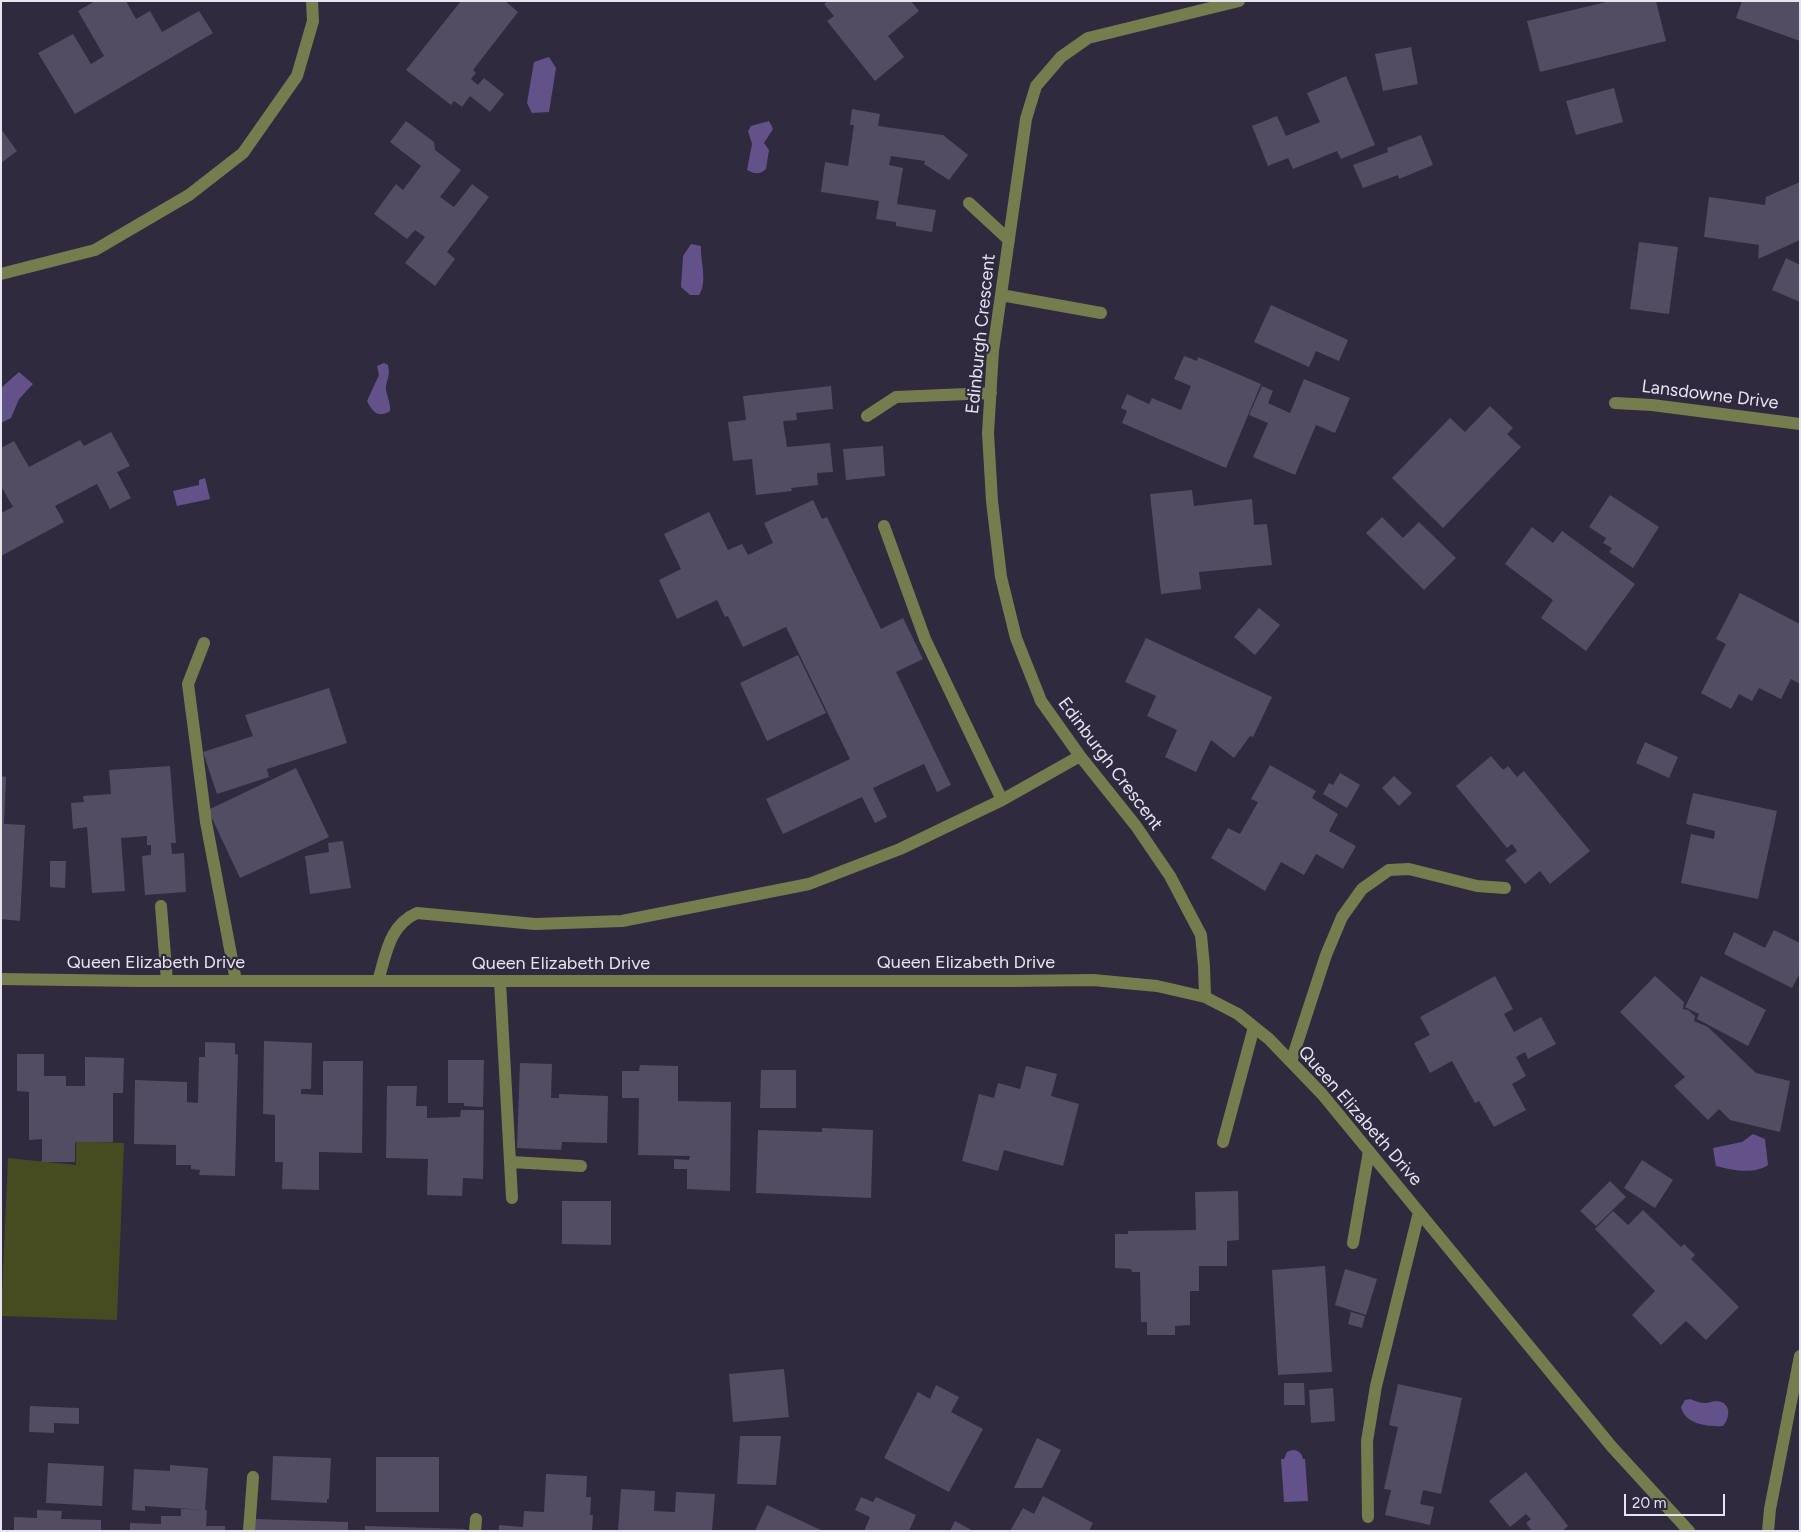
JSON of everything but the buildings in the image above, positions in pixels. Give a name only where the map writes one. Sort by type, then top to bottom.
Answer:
[{"type":"street","points":[[1,274],[95,250],[190,196],[244,153],[298,76],[313,21],[312,1]]},
{"type":"street","name":"Edinburgh Crescent","points":[[1205,997],[1201,935],[1175,884],[1136,826],[1080,756],[1041,701],[1014,629],[1001,577],[992,500],[988,433],[993,351],[1026,119],[1036,86],[1061,57],[1088,38],[1239,1]]},
{"type":"street","points":[[969,203],[1009,240]]},
{"type":"street","points":[[1001,295],[1101,312]]},
{"type":"street","points":[[867,416],[896,398],[991,393]]},
{"type":"street","name":"Lansdowne Drive","points":[[1615,403],[1652,405],[1800,424]]},
{"type":"street","points":[[884,526],[925,640],[1002,800]]},
{"type":"street","points":[[204,643],[188,684],[206,822],[236,981]]},
{"type":"street","points":[[378,982],[392,937],[401,922],[417,913],[535,924],[622,921],[809,884],[900,849],[1002,800],[1080,756]]},
{"type":"street","points":[[1291,1062],[1326,955],[1342,917],[1362,889],[1389,870],[1408,869],[1477,886],[1505,888]]},
{"type":"street","points":[[162,906],[167,981]]},
{"type":"street","name":"Queen Elizabeth Drive","points":[[1,979],[378,982],[1092,980],[1157,986],[1205,997],[1238,1014],[1254,1027],[1322,1094],[1612,1447],[1689,1531]]},
{"type":"street","points":[[500,982],[512,1198]]},
{"type":"street","points":[[1223,1142],[1254,1027]]},
{"type":"street","points":[[1353,1243],[1369,1151]]},
{"type":"street","points":[[511,1162],[581,1166]]},
{"type":"street","points":[[1368,1517],[1367,1440],[1376,1386],[1420,1212]]},
{"type":"street","points":[[1768,1531],[1770,1510],[1800,1356]]},
{"type":"street","points":[[249,1531],[253,1477]]},
{"type":"green space","points":[[76,1141],[124,1143],[117,1320],[1,1316],[8,1158],[76,1165]]},
{"type":"shaded area","points":[[549,57],[556,68],[549,112],[532,113],[527,103],[534,62]]},
{"type":"shaded area","points":[[769,121],[773,129],[764,143],[769,150],[766,169],[759,173],[752,172],[747,170],[752,144],[748,131],[751,126]]},
{"type":"shaded area","points":[[691,244],[701,246],[703,284],[699,295],[690,295],[681,287],[683,256]]},
{"type":"shaded area","points":[[384,363],[388,365],[389,369],[386,389],[390,411],[379,414],[373,411],[367,401],[379,375],[377,366]]},
{"type":"shaded area","points":[[19,372],[33,384],[19,399],[11,418],[1,423],[1,388]]},
{"type":"shaded area","points":[[205,478],[210,499],[177,506],[173,491],[199,485],[199,480]]},
{"type":"shaded area","points":[[1753,1134],[1765,1139],[1768,1165],[1749,1171],[1716,1166],[1713,1148],[1742,1142]]},
{"type":"shaded area","points":[[1690,1399],[1703,1403],[1722,1402],[1728,1411],[1727,1419],[1723,1426],[1704,1425],[1687,1417],[1681,1407],[1685,1400]]},
{"type":"shaded area","points":[[1292,1450],[1299,1452],[1303,1459],[1305,1459],[1308,1501],[1284,1502],[1281,1459],[1284,1459],[1287,1452]]}]
